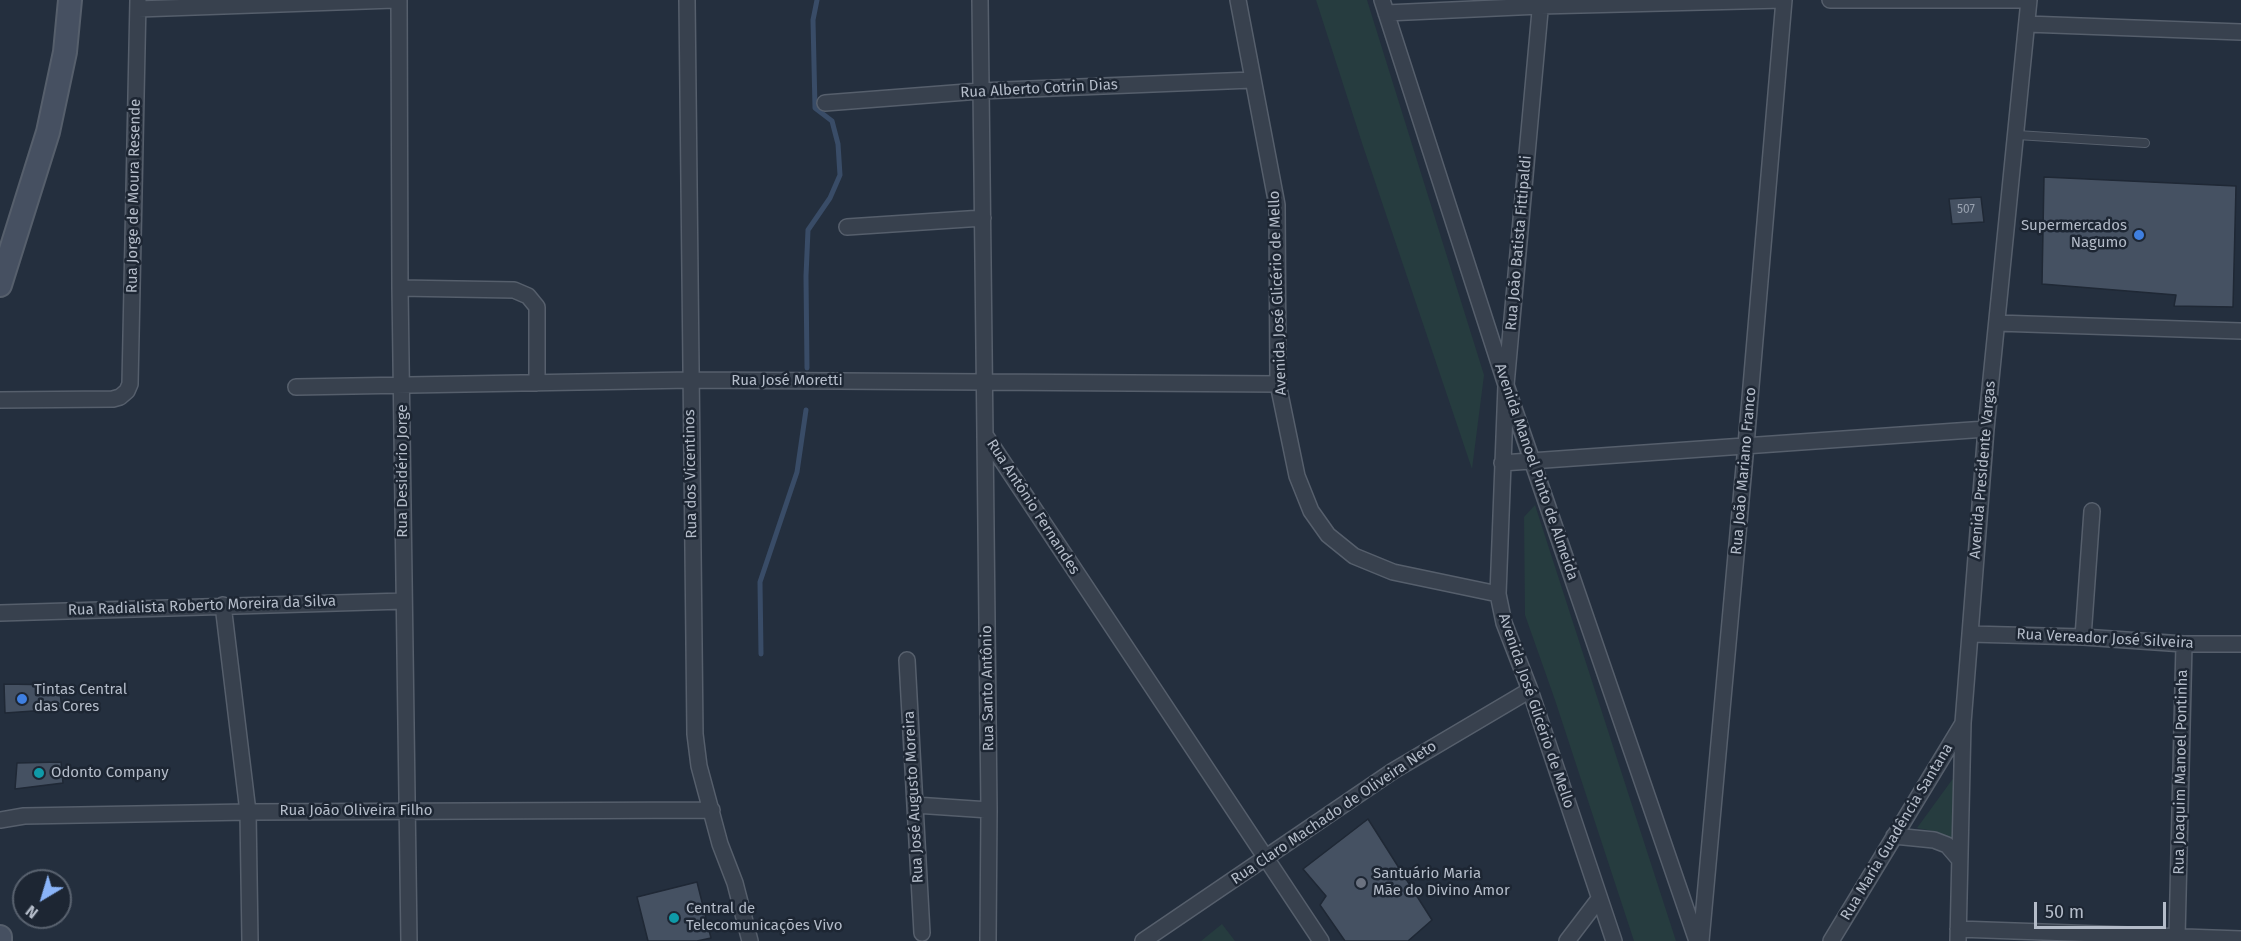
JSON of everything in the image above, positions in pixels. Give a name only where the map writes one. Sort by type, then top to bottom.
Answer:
[{"type":"main road","points":[[0,285],[48,132],[65,52],[70,0]]},
{"type":"street","points":[[138,5],[394,0]]},
{"type":"street","name":"Rua Desidério Jorge","points":[[399,0],[408,941]]},
{"type":"street","name":"Rua dos Vicentinos","points":[[687,0],[695,734],[699,766],[720,844],[735,883],[750,941]]},
{"type":"street","name":"Rua Antônio Fernandes","points":[[980,0],[985,435],[1321,941]]},
{"type":"street","name":"Avenida José Glicério de Mello","points":[[1238,0],[1277,205],[1278,384],[1297,476],[1311,511],[1328,535],[1354,556],[1393,572],[1498,594],[1504,623],[1530,690],[1614,941]]},
{"type":"street","points":[[1384,6],[1784,0]]},
{"type":"street","name":"Rua João Mariano Franco","points":[[1699,941],[1746,445],[1784,0]]},
{"type":"street","points":[[1830,0],[2029,0]]},
{"type":"street","name":"Avenida Presidente Vargas","points":[[1958,935],[1963,723],[1986,429],[2029,0]]},
{"type":"street","name":"Rua João Batista Fittipaldi","points":[[1498,594],[1506,386],[1541,3]]},
{"type":"street","name":"Rua Jorge de Moura Resende","points":[[0,400],[113,399],[127,391],[130,384],[138,5]]},
{"type":"street","name":"Avenida Manoel Pinto de Almeida","points":[[1384,6],[1531,462],[1699,941]]},
{"type":"street","points":[[2027,24],[2241,32]]},
{"type":"street","name":"Rua Alberto Cotrin Dias","points":[[825,103],[980,91],[1252,80]]},
{"type":"street","points":[[847,227],[983,218]]},
{"type":"street","points":[[400,288],[514,290],[528,296],[537,308],[537,383]]},
{"type":"street","points":[[1997,323],[2241,331]]},
{"type":"street","name":"Rua José Moretti","points":[[296,387],[691,380],[1278,384]]},
{"type":"street","points":[[1502,463],[1986,429]]},
{"type":"street","name":"Rua Santo Antônio","points":[[985,435],[988,941]]},
{"type":"street","points":[[2083,637],[2092,512]]},
{"type":"street","name":"Rua Radialista Roberto Moreira da Silva","points":[[0,613],[404,601]]},
{"type":"street","points":[[223,605],[248,812],[250,941]]},
{"type":"street","name":"Rua Vereador José Silveira","points":[[1970,634],[2083,637],[2184,644],[2241,644]]},
{"type":"street","name":"Rua Joaquim Manoel Pontinha","points":[[2177,937],[2184,644]]},
{"type":"street","name":"Rua José Augusto Moreira","points":[[907,660],[922,933]]},
{"type":"street","name":"Rua Claro Machado de Oliveira Neto","points":[[1143,941],[1393,771],[1530,690]]},
{"type":"street","name":"Rua Maria Guadência Santana","points":[[1831,941],[1963,723]]},
{"type":"street","points":[[915,805],[989,810]]},
{"type":"street","name":"Rua João Oliveira Filho","points":[[0,820],[24,816],[248,812],[712,810]]},
{"type":"street","points":[[1894,836],[1934,840],[1947,845],[1959,859]]},
{"type":"street","points":[[1568,941],[1599,899]]},
{"type":"street","points":[[1958,935],[2241,939]]},
{"type":"lane","points":[[2017,135],[2145,143]]},
{"type":"green space","points":[[1316,0],[1367,0],[1484,375],[1472,469],[1363,146]]},
{"type":"green space","points":[[1535,505],[1676,941],[1634,941],[1525,615],[1524,517]]},
{"type":"green space","points":[[1957,773],[1952,842],[1938,832],[1917,828]]},
{"type":"green space","points":[[1222,924],[1235,941],[1201,941]]},
{"type":"building","name":"Supermercados Nagumo","points":[[2044,177],[2236,186],[2233,307],[2174,306],[2176,295],[2042,284]]},
{"type":"building","points":[[1981,197],[1984,222],[1952,224],[1949,199]]},
{"type":"building","points":[[4,684],[59,685],[62,709],[5,713]]},
{"type":"building","name":"Odonto Company","points":[[61,762],[63,783],[15,789],[17,763]]},
{"type":"building","name":"Santuário Maria Mãe do Divino Amor","points":[[1368,819],[1432,920],[1408,941],[1345,941],[1320,905],[1326,896],[1303,869]]},
{"type":"building","name":"Central de Telecomunicações Vivo","points":[[697,882],[711,938],[697,941],[648,941],[637,897]]},
{"type":"waterway","points":[[807,368],[808,230],[830,198],[840,175],[838,144],[832,121],[815,108],[813,20],[817,0]]},
{"type":"waterway","points":[[761,654],[760,582],[797,472],[806,410]]},
{"type":"place","name":"Supermercados Nagumo","points":[[2139,235]]},
{"type":"place","name":"Tintas Central das Cores","points":[[22,699]]},
{"type":"place","name":"Odonto Company","points":[[39,773]]},
{"type":"place","name":"Santuário Maria Mãe do Divino Amor","points":[[1361,883]]},
{"type":"place","name":"Central de Telecomunicações Vivo","points":[[674,918]]}]
